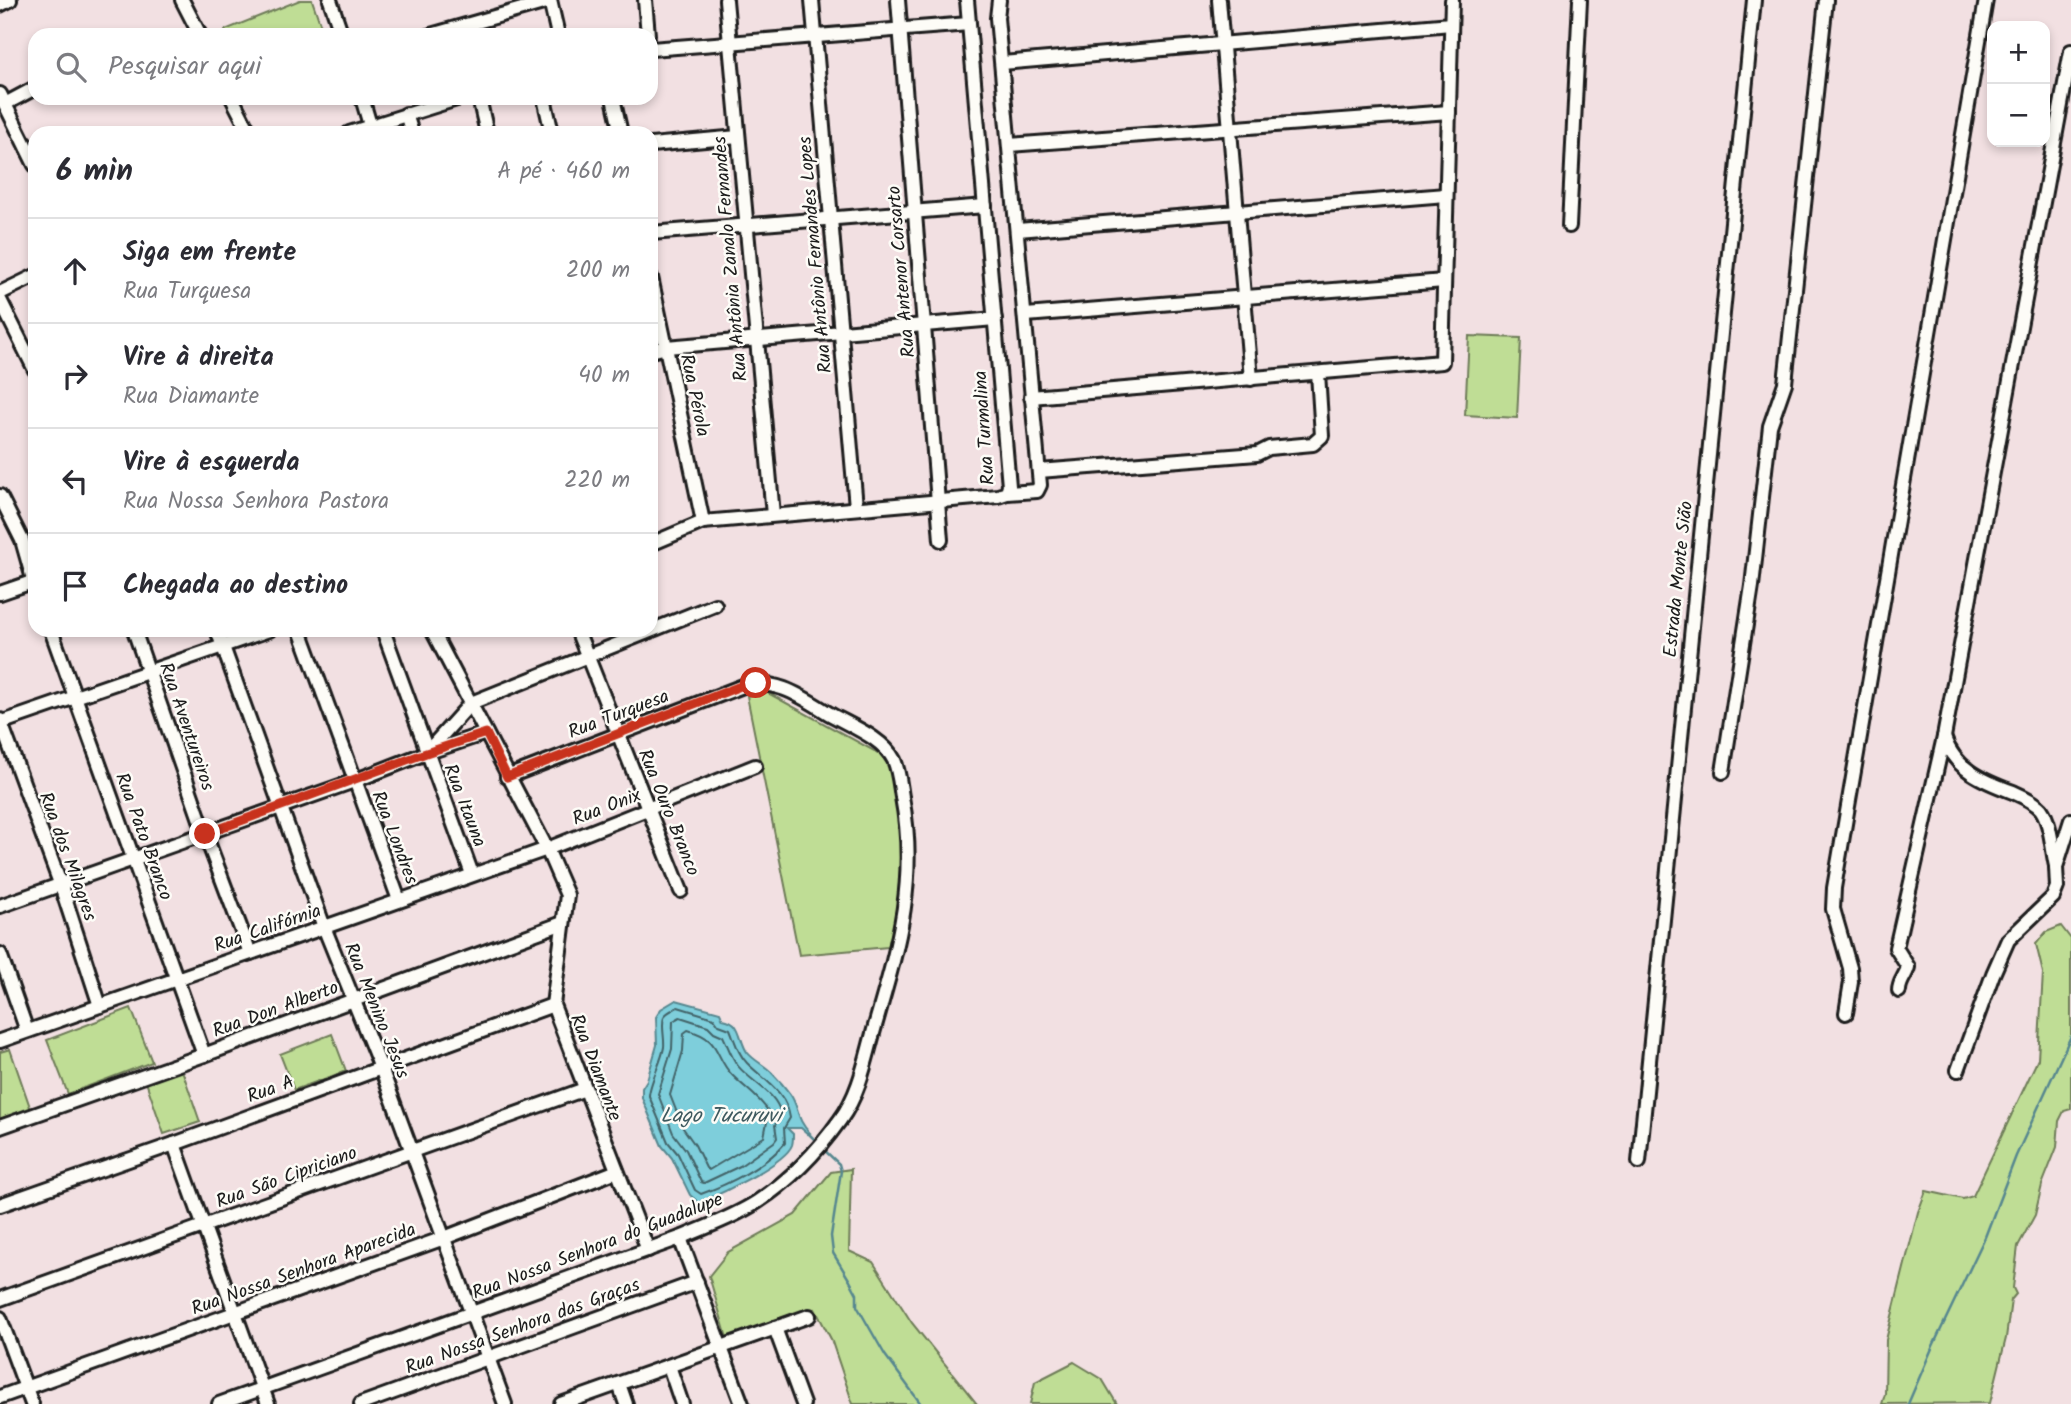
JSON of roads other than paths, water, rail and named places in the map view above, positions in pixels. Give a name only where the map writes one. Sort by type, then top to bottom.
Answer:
[{"type":"street","points":[[0,5],[9,0]]},
{"type":"street","points":[[182,0],[196,28]]},
{"type":"street","points":[[330,0],[340,28]]},
{"type":"street","points":[[645,0],[647,28]]},
{"type":"street","name":"Rua Antônia Zanalo Fernandes","points":[[726,0],[773,515]]},
{"type":"street","name":"Rua Antônio Fernandes Lopes","points":[[811,0],[856,507]]},
{"type":"street","name":"Rua Antenor Corsarto","points":[[898,0],[941,540]]},
{"type":"street","name":"Rua Turmalina","points":[[658,541],[703,522],[999,496],[1007,493],[1009,486],[967,0]]},
{"type":"street","points":[[1219,0],[1251,379]]},
{"type":"street","points":[[1031,397],[1442,362],[1452,0]]},
{"type":"street","points":[[1569,226],[1580,0]]},
{"type":"street","name":"Estrada Monte Sião","points":[[1639,1162],[1754,0]]},
{"type":"street","points":[[1723,772],[1752,586],[1770,426],[1785,383],[1826,0]]},
{"type":"street","points":[[1846,1013],[1851,982],[1850,968],[1833,909],[1834,888],[1986,0]]},
{"type":"street","points":[[456,28],[550,1],[556,28]]},
{"type":"street","points":[[1000,3],[1002,63],[1040,485],[1037,491],[1007,493]]},
{"type":"street","points":[[658,48],[969,23]]},
{"type":"street","points":[[1002,63],[1451,24]]},
{"type":"street","points":[[1899,991],[1899,984],[1908,967],[1896,948],[1944,737],[2071,51]]},
{"type":"street","points":[[28,90],[3,99],[28,150]]},
{"type":"street","points":[[236,105],[246,126]]},
{"type":"street","points":[[364,105],[370,125],[436,105]]},
{"type":"street","points":[[481,105],[485,126]]},
{"type":"street","points":[[546,105],[550,126]]},
{"type":"street","points":[[615,105],[619,126]]},
{"type":"street","points":[[1009,145],[1449,112]]},
{"type":"street","points":[[406,114],[410,126]]},
{"type":"street","points":[[658,144],[738,137]]},
{"type":"street","points":[[1018,230],[1446,195]]},
{"type":"street","points":[[658,232],[985,206]]},
{"type":"street","points":[[0,293],[28,279]]},
{"type":"street","points":[[1026,315],[1444,281]]},
{"type":"street","points":[[0,300],[28,356]]},
{"type":"street","name":"Rua Pérola","points":[[658,310],[703,522]]},
{"type":"street","points":[[658,349],[995,319]]},
{"type":"street","points":[[1039,471],[1257,454],[1269,447],[1313,444],[1322,436],[1318,373]]},
{"type":"street","points":[[0,496],[22,540],[28,562]]},
{"type":"street","points":[[0,593],[28,585]]},
{"type":"street","points":[[658,629],[715,605]]},
{"type":"street","name":"Rua Pato Branco","points":[[54,637],[204,1055]]},
{"type":"street","name":"Rua Aventureiros","points":[[136,637],[205,834],[250,953]]},
{"type":"street","name":"Rua Menino Jesus","points":[[219,637],[324,928],[381,1068],[505,1404]]},
{"type":"street","points":[[0,722],[250,637]]},
{"type":"street","name":"Rua Londres","points":[[303,637],[400,900]]},
{"type":"street","name":"Rua Itauna","points":[[385,637],[472,874]]},
{"type":"street","name":"Rua Diamante","points":[[437,637],[568,895],[553,1005],[648,1250]]},
{"type":"street","name":"Rua Ouro Branco","points":[[579,637],[681,891]]},
{"type":"street","points":[[426,753],[471,703],[638,637]]},
{"type":"street","name":"Rua Nossa Senhora do Guadalupe","points":[[219,1404],[680,1238],[758,1201],[785,1180],[819,1146],[842,1117],[857,1090],[900,938],[908,877],[905,812],[897,768],[885,747],[783,688],[763,682],[743,685]]},
{"type":"street","name":"Rua Turquesa","points":[[507,777],[743,685]]},
{"type":"street","name":"Rua dos Milagres","points":[[0,722],[61,886],[100,1006]]},
{"type":"street","points":[[0,906],[486,733]]},
{"type":"street","points":[[1944,737],[1948,751],[1967,771],[2025,797],[2040,808],[2046,821],[2056,867],[2057,887],[2053,897],[2008,940],[1958,1070]]},
{"type":"street","name":"Rua Onix","points":[[547,849],[755,766]]},
{"type":"street","points":[[2056,867],[2071,820]]},
{"type":"street","name":"Rua Califórnia","points":[[0,1041],[547,849]]},
{"type":"street","name":"Rua Don Alberto","points":[[0,1127],[563,923]]},
{"type":"street","points":[[0,954],[27,1031]]},
{"type":"street","name":"Rua A","points":[[0,1205],[553,1005]]},
{"type":"street","name":"Rua São Cipriciano","points":[[0,1299],[585,1089]]},
{"type":"street","points":[[174,1144],[268,1404]]},
{"type":"street","name":"Rua Nossa Senhora Aparecida","points":[[0,1397],[444,1238],[617,1171]]},
{"type":"street","points":[[680,1238],[742,1404]]},
{"type":"street","name":"Rua Nossa Senhora das Graças","points":[[361,1404],[697,1282]]},
{"type":"street","points":[[564,1404],[809,1316]]},
{"type":"street","points":[[0,1318],[32,1404]]},
{"type":"street","points":[[775,1328],[803,1404]]},
{"type":"street","points":[[668,1366],[682,1404]]},
{"type":"street","points":[[619,1384],[626,1404]]},
{"type":"water","name":"Lago Tucuruvi","points":[[676,1000],[720,1012],[723,1019],[734,1023],[747,1052],[769,1070],[790,1094],[802,1123],[810,1133],[801,1128],[787,1128],[793,1134],[792,1145],[787,1153],[765,1170],[699,1203],[690,1195],[672,1158],[662,1146],[642,1098],[642,1088],[657,1045],[656,1017],[661,1009]]},
{"type":"waterway","points":[[1908,1404],[1985,1237],[2016,1156],[2071,1036]]},
{"type":"waterway","points":[[808,1133],[818,1143]]},
{"type":"waterway","points":[[822,1148],[839,1164],[841,1171],[831,1236],[833,1253],[857,1294],[857,1306],[885,1355],[921,1404]]}]
